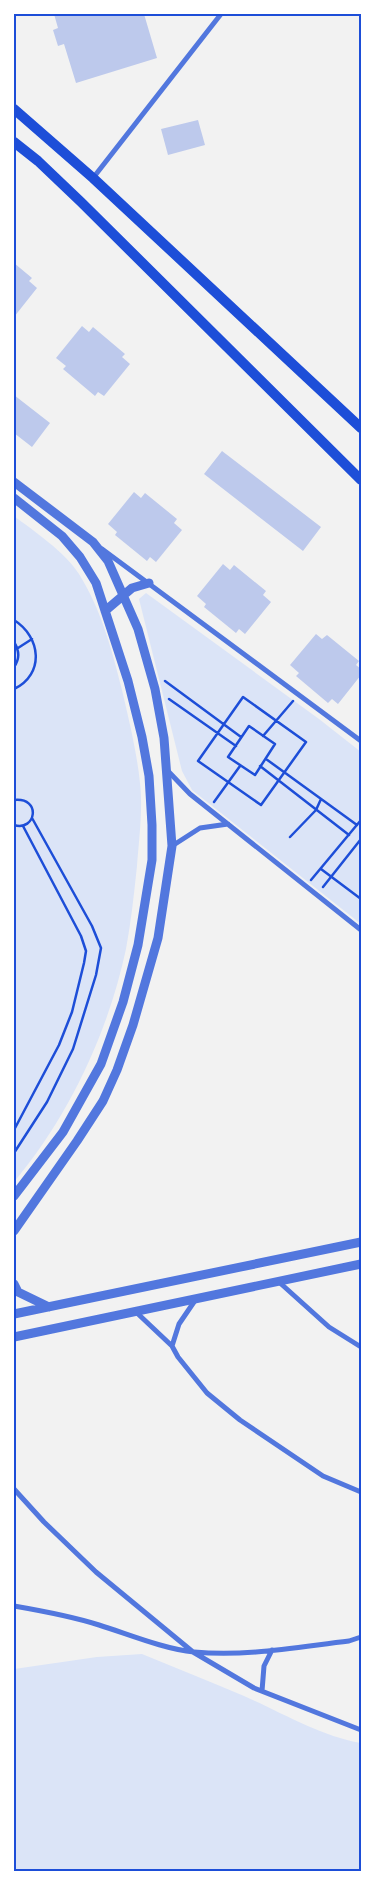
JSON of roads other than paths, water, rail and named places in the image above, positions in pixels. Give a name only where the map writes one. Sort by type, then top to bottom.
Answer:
[{"type":"main road","points":[[14,109],[93,178],[361,428]]},
{"type":"main road","points":[[14,142],[38,161],[81,202],[361,480]]},
{"type":"street","points":[[93,178],[221,14]]},
{"type":"street","points":[[14,482],[361,740]]},
{"type":"street","points":[[14,498],[62,536],[80,557],[96,583],[128,681],[142,737],[152,825],[152,860],[138,945],[123,1002],[101,1064],[63,1132],[14,1196]]},
{"type":"street","points":[[14,1231],[77,1141],[103,1100],[117,1070],[133,1026],[158,938],[172,846],[167,770],[155,689],[138,629],[108,561],[93,542]]},
{"type":"street","points":[[105,611],[132,588],[149,583]]},
{"type":"street","points":[[167,770],[190,794],[361,930]]},
{"type":"street","points":[[172,846],[200,828],[228,824]]},
{"type":"street","points":[[14,1314],[361,1242]]},
{"type":"street","points":[[14,1337],[361,1264]]},
{"type":"street","points":[[279,1282],[329,1327],[361,1346]]},
{"type":"street","points":[[14,1284],[18,1292],[49,1307]]},
{"type":"street","points":[[172,1346],[178,1324],[196,1299]]},
{"type":"street","points":[[136,1311],[172,1346],[178,1357],[207,1393],[240,1420],[323,1476],[361,1492]]},
{"type":"street","points":[[14,1490],[96,1572],[193,1652],[262,1692],[361,1730]]},
{"type":"street","points":[[14,1606],[61,1614],[135,1638],[193,1652],[233,1653],[272,1650],[350,1641],[361,1637]]},
{"type":"street","points":[[262,1692],[264,1666],[272,1650]]}]
